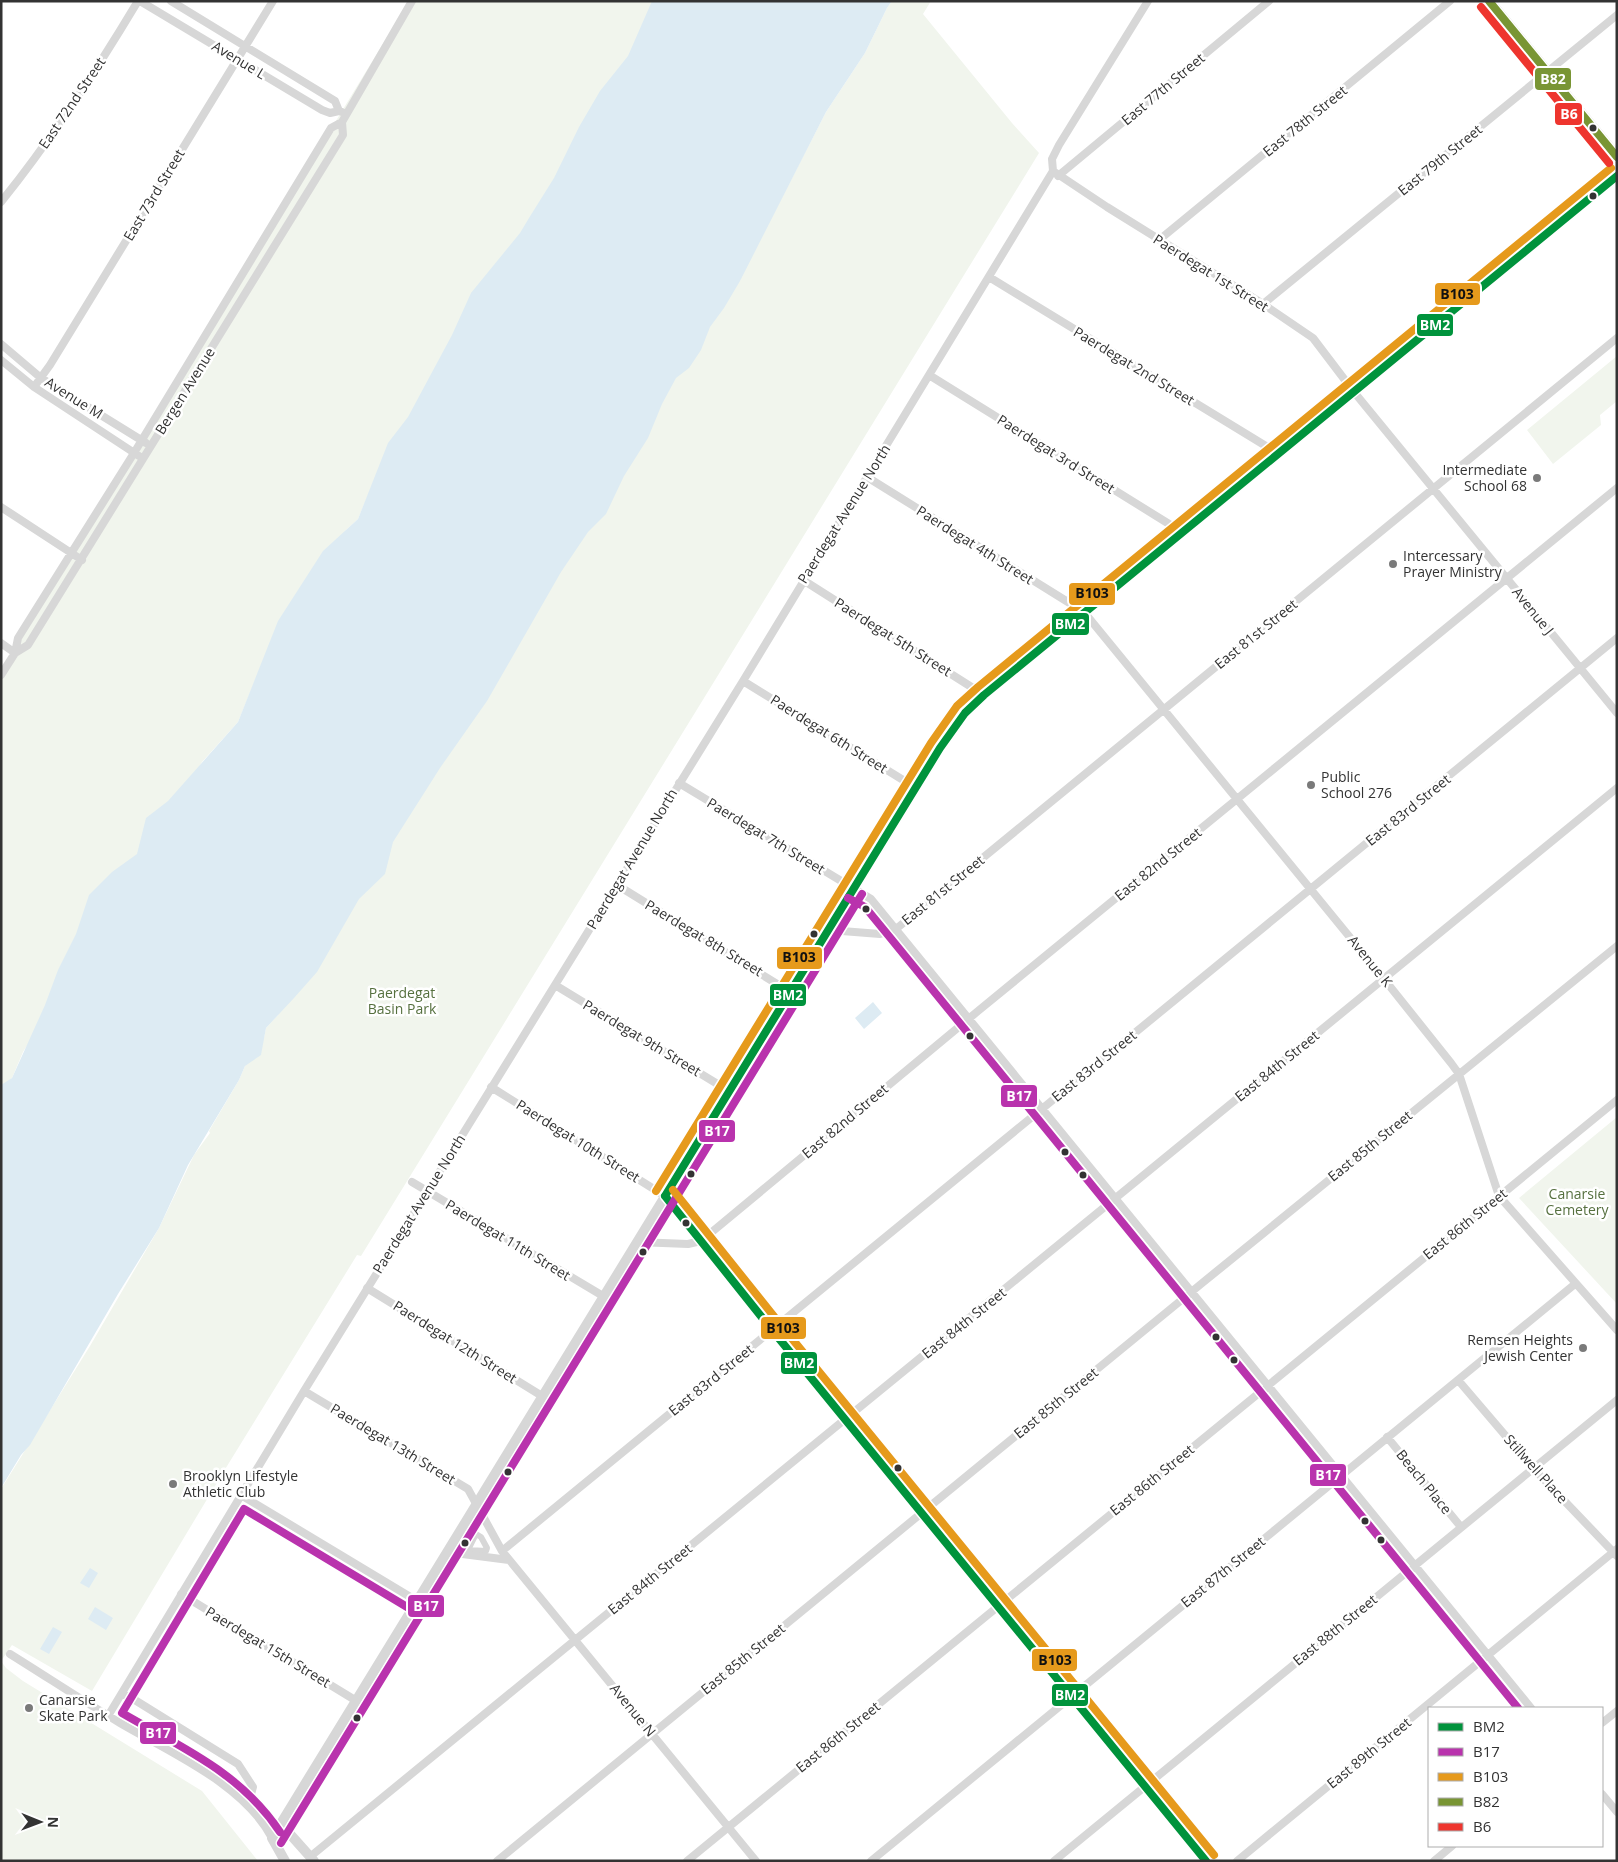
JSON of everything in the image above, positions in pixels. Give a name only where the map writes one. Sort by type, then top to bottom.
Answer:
[{"type":"main road","points":[[1489,1],[1617,157]]},
{"type":"street","name":"Avenue L","points":[[139,1],[322,110],[342,116]]},
{"type":"street","name":"East 72nd Street","points":[[1,202],[49,139],[139,1]]},
{"type":"street","name":"Avenue L","points":[[171,1],[335,101],[342,116]]},
{"type":"street","name":"East 73rd Street","points":[[34,387],[273,1]]},
{"type":"street","name":"Bergen Avenue","points":[[1,675],[15,653],[18,638],[142,441],[331,128],[342,116],[412,1]]},
{"type":"street","name":"Paerdegat Avenue North","points":[[108,1716],[304,1391],[617,885],[989,277],[1055,174],[1052,159],[1059,145],[1148,1]]},
{"type":"street","name":"East 77th Street","points":[[1055,174],[1269,1]]},
{"type":"street","name":"East 78th Street","points":[[1159,240],[1450,1]]},
{"type":"street","name":"East 79th Street","points":[[1263,304],[1617,15]]},
{"type":"street","name":"Bergen Avenue","points":[[15,653],[28,645],[82,560],[343,135],[342,116]]},
{"type":"street","name":"Paerdegat 1st Street","points":[[1055,174],[1263,304],[1313,338],[1354,392]]},
{"type":"street","points":[[272,1838],[853,889],[964,713],[1084,612],[1617,176]]},
{"type":"street","name":"Paerdegat 2nd Street","points":[[989,277],[1279,454]]},
{"type":"street","name":"East 81st Street","points":[[896,929],[1617,338]]},
{"type":"street","name":"Avenue M","points":[[1,344],[41,378],[152,446]]},
{"type":"street","name":"Avenue M","points":[[1,360],[34,387],[144,459]]},
{"type":"street","name":"Paerdegat 3rd Street","points":[[929,375],[1182,532]]},
{"type":"street","name":"Avenue J","points":[[1354,392],[1617,713]]},
{"type":"street","name":"Paerdegat 4th Street","points":[[867,477],[1084,612]]},
{"type":"street","name":"East 82nd Street","points":[[701,1241],[1617,488]]},
{"type":"street","points":[[1,507],[82,560]]},
{"type":"street","name":"Paerdegat 5th Street","points":[[803,580],[984,695]]},
{"type":"street","name":"Avenue K","points":[[1084,612],[1384,978],[1459,1074],[1499,1196],[1617,1330]]},
{"type":"street","name":"East 83rd Street","points":[[502,1551],[1617,638]]},
{"type":"street","points":[[1,643],[15,653]]},
{"type":"street","name":"Paerdegat 6th Street","points":[[743,680],[916,788]]},
{"type":"street","name":"Paerdegat 7th Street","points":[[679,783],[853,889]]},
{"type":"street","name":"East 84th Street","points":[[312,1858],[575,1640],[1617,788]]},
{"type":"street","name":"Paerdegat 8th Street","points":[[617,885],[790,992]]},
{"type":"street","points":[[853,889],[870,899],[896,929],[1531,1707]]},
{"type":"street","points":[[829,930],[880,934],[896,929]]},
{"type":"street","name":"East 85th Street","points":[[497,1861],[1617,946]]},
{"type":"street","name":"Paerdegat 9th Street","points":[[555,985],[729,1091]]},
{"type":"street","name":"Paerdegat 10th Street","points":[[491,1087],[665,1196]]},
{"type":"street","name":"East 86th Street","points":[[687,1861],[1617,1100]]},
{"type":"street","name":"Paerdegat 11th Street","points":[[412,1182],[604,1296]]},
{"type":"street","points":[[665,1196],[845,1420],[1206,1861]]},
{"type":"street","points":[[637,1242],[688,1244],[701,1241]]},
{"type":"street","name":"East 87th Street","points":[[870,1861],[1575,1284]]},
{"type":"street","name":"Paerdegat 12th Street","points":[[368,1288],[542,1396]]},
{"type":"street","name":"Stillwell Place","points":[[1458,1380],[1533,1468],[1616,1552]]},
{"type":"street","name":"Paerdegat 13th Street","points":[[304,1391],[468,1489],[476,1505]]},
{"type":"street","name":"East 88th Street","points":[[1054,1861],[1617,1400]]},
{"type":"street","name":"Beach Place","points":[[1387,1437],[1461,1527]]},
{"type":"street","points":[[241,1495],[417,1601]]},
{"type":"street","name":"Avenue N","points":[[476,1505],[509,1560],[756,1861]]},
{"type":"street","points":[[447,1552],[509,1560]]},
{"type":"street","name":"East 89th Street","points":[[1237,1861],[1616,1552]]},
{"type":"street","name":"Paerdegat 15th Street","points":[[181,1594],[355,1700]]},
{"type":"street","points":[[10,1654],[108,1716],[220,1782],[248,1805],[266,1825],[285,1861]]},
{"type":"street","points":[[122,1694],[130,1697],[238,1764],[254,1787],[248,1805]]},
{"type":"street","points":[[1603,1723],[1617,1711]]},
{"type":"street","points":[[1603,1795],[1617,1812]]},
{"type":"street","points":[[281,1824],[312,1858]]},
{"type":"street","points":[[1434,1861],[1451,1847]]},
{"type":"green space","points":[[409,1],[673,1],[368,495],[358,519],[346,530],[258,673],[238,722],[202,762],[23,1052],[12,1078],[1,1087],[1,670]]},
{"type":"green space","name":"Paerdegat Basin Park","points":[[892,1],[931,1],[923,14],[1012,123],[1039,153],[361,1256],[357,1255],[224,1471],[92,1691],[12,1645],[1,1661],[1,1489],[90,1346],[159,1228],[194,1155],[210,1133],[209,1131],[239,1080],[245,1066],[264,1038],[266,1028],[278,1015],[774,213],[826,112],[865,53]]},
{"type":"green space","points":[[1617,356],[1617,401],[1600,415],[1601,425],[1553,464],[1527,430]]},
{"type":"green space","name":"Canarsie Cemetery","points":[[1617,1117],[1617,1304],[1519,1198]]},
{"type":"green space","points":[[1,1661],[6,1668],[23,1681],[202,1791],[258,1861],[1,1861]]},
{"type":"shaded area","points":[[652,1],[892,1],[865,53],[826,112],[740,281],[710,327],[701,350],[689,368],[676,378],[662,404],[648,438],[624,476],[606,514],[588,532],[561,572],[487,701],[440,768],[393,842],[385,874],[359,899],[317,972],[266,1028],[261,1055],[245,1066],[239,1080],[188,1165],[159,1228],[118,1294],[30,1445],[21,1455],[1,1488],[1,1085],[12,1078],[45,1005],[58,970],[76,934],[89,895],[112,872],[137,854],[146,818],[168,801],[238,722],[278,621],[323,551],[358,519],[388,443],[408,417],[452,335],[471,293],[520,233],[554,178],[579,127],[600,91],[628,56]]},
{"type":"shaded area","points":[[873,1002],[882,1013],[864,1029],[855,1018]]},
{"type":"shaded area","points":[[90,1568],[98,1573],[89,1588],[80,1583]]},
{"type":"shaded area","points":[[95,1607],[113,1618],[106,1630],[88,1619]]},
{"type":"shaded area","points":[[53,1627],[62,1632],[49,1654],[40,1649]]},
{"type":"transit line","name":"B82","points":[[1489,1],[1617,157]]},
{"type":"transit line","name":"B6","points":[[1481,7],[1609,163]]},
{"type":"transit line","name":"B103","points":[[656,1191],[931,743],[957,706],[1611,168]]},
{"type":"transit line","name":"BM2","points":[[665,1196],[940,748],[965,713],[984,695],[1617,176]]},
{"type":"transit line","name":"B17","points":[[281,1843],[862,894]]},
{"type":"transit line","name":"B17","points":[[848,898],[865,907],[1517,1707]]},
{"type":"transit line","name":"B103","points":[[673,1190],[780,1324],[1214,1855]]},
{"type":"transit line","name":"BM2","points":[[665,1196],[772,1330],[1206,1861]]},
{"type":"transit line","name":"B17","points":[[280,1832],[247,1793],[228,1777],[188,1750],[122,1713],[244,1509],[412,1610]]},
{"type":"place","name":"Intermediate School 68","points":[[1537,478]]},
{"type":"place","name":"Intercessary Prayer Ministry","points":[[1393,564]]},
{"type":"place","name":"Public School 276","points":[[1311,785]]},
{"type":"place","name":"Remsen Heights Jewish Center","points":[[1583,1348]]},
{"type":"place","name":"Brooklyn Lifestyle Athletic Club","points":[[173,1484]]},
{"type":"place","name":"Canarsie Skate Park","points":[[29,1708]]}]
